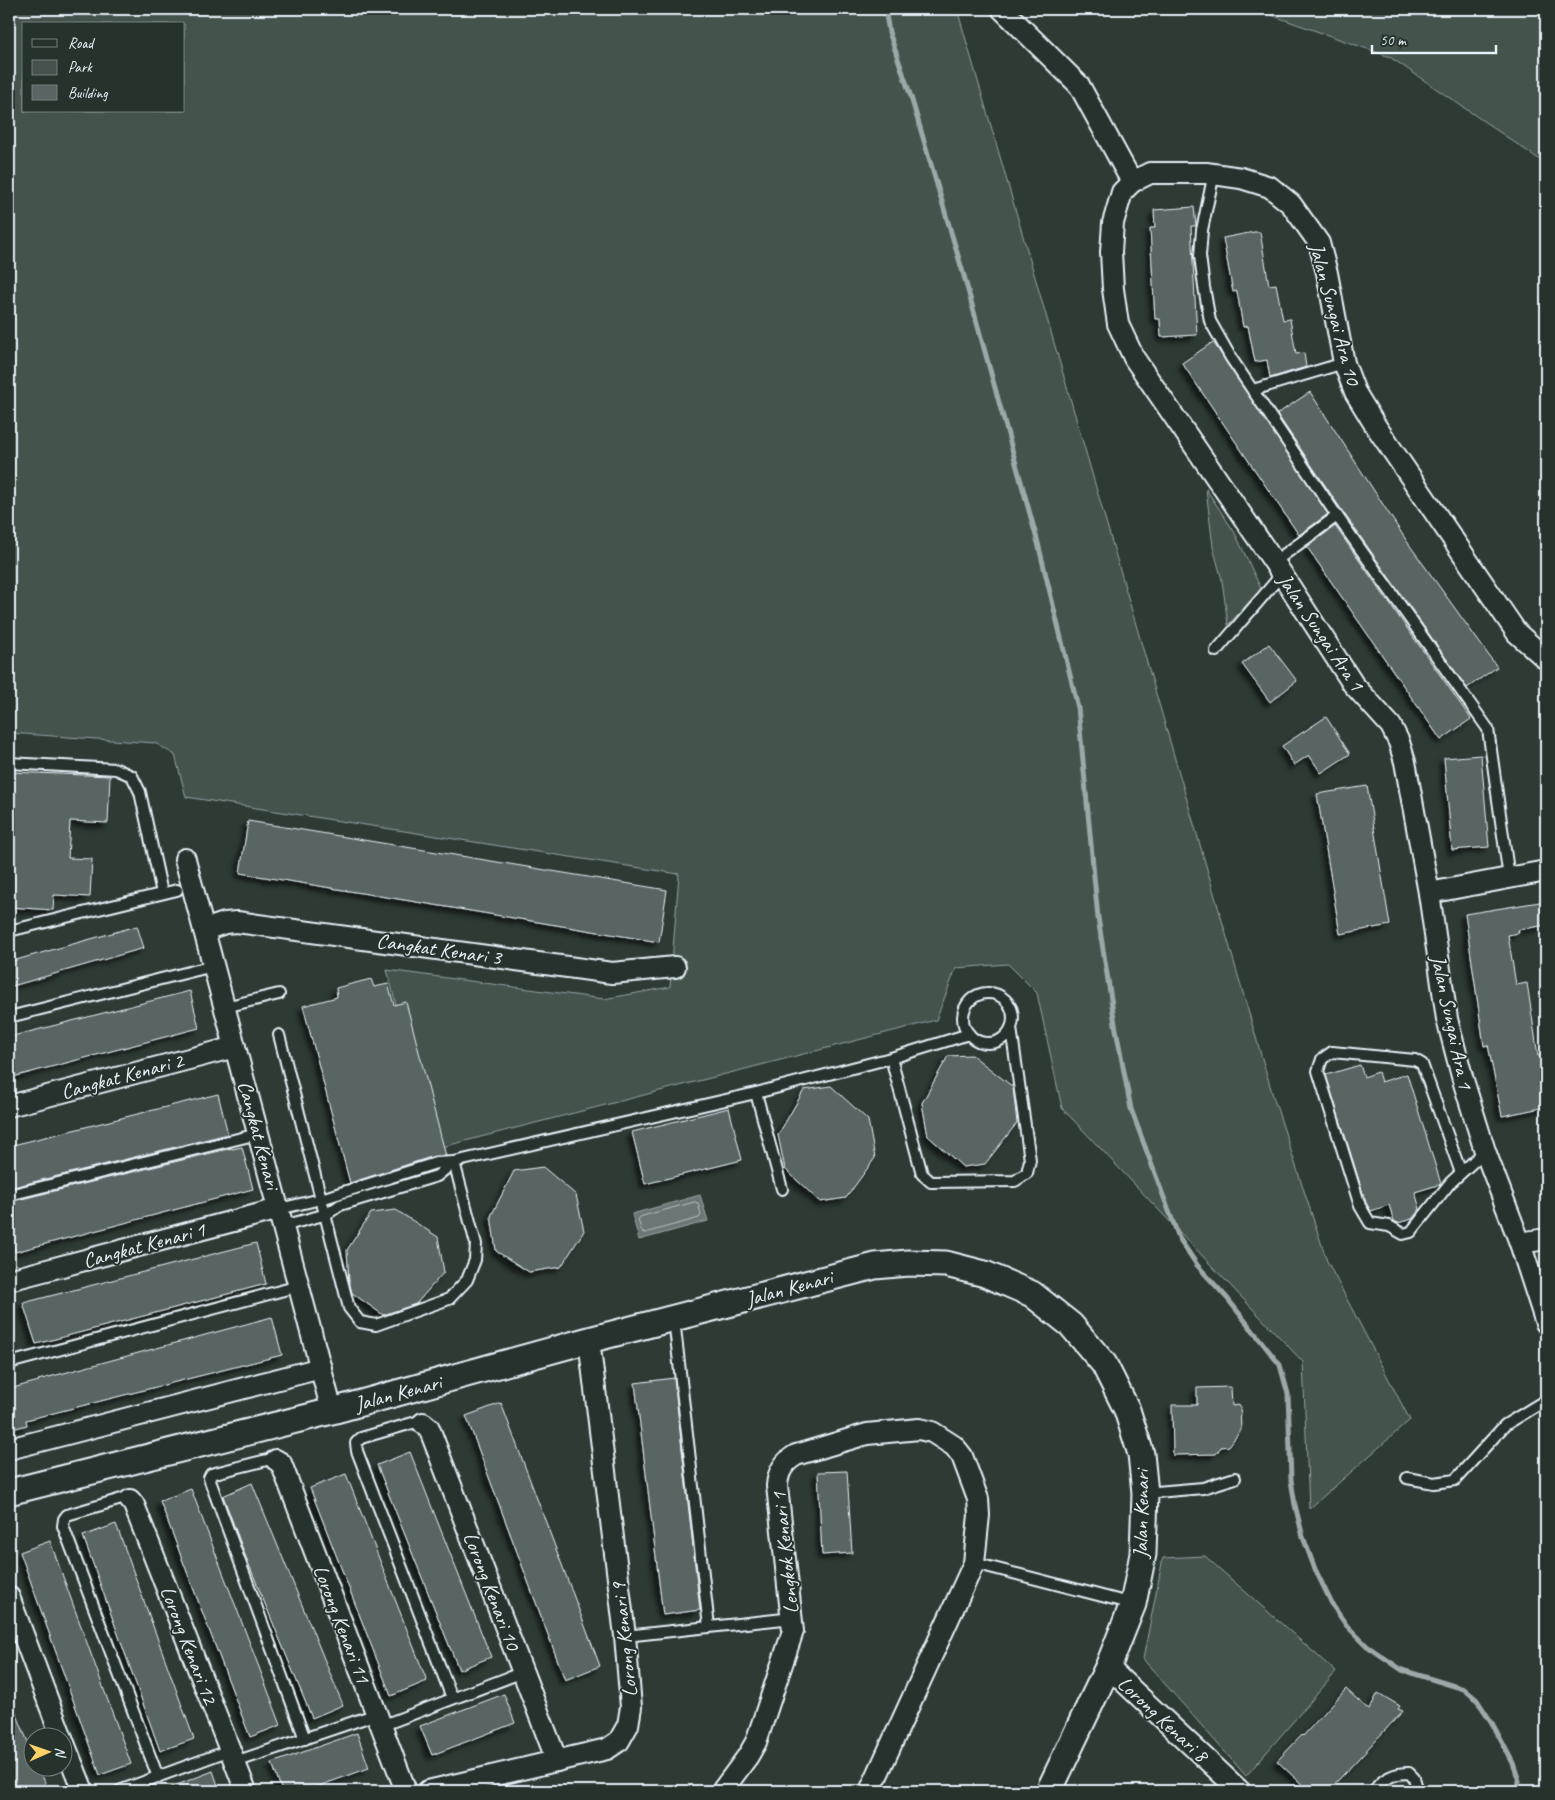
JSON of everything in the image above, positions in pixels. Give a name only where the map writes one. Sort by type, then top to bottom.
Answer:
[{"type":"street","points":[[1002,9],[1079,85],[1132,182]]},
{"type":"street","name":"Jalan Sungai Ara 10","points":[[1132,182],[1150,173],[1214,173],[1241,178],[1270,188],[1291,204],[1319,243],[1328,273],[1344,363],[1355,392],[1375,425],[1517,633],[1546,659]]},
{"type":"street","name":"Jalan Sungai Ara 1","points":[[1132,182],[1120,197],[1113,223],[1111,252],[1113,289],[1118,324],[1134,358],[1278,568],[1353,684],[1391,726],[1399,742],[1405,762],[1429,893],[1447,1019],[1485,1151],[1520,1243],[1546,1323]]},
{"type":"street","name":"Cangkat Kenari","points":[[185,859],[177,890],[204,930],[332,1411]]},
{"type":"street","points":[[1429,893],[1546,871]]},
{"type":"street","name":"Cangkat Kenari 3","points":[[204,930],[225,923],[237,922],[612,973],[675,968]]},
{"type":"street","name":"Cangkat Kenari 2","points":[[9,1106],[235,1047]]},
{"type":"street","name":"Cangkat Kenari 1","points":[[9,1280],[281,1218]]},
{"type":"street","points":[[1520,1243],[1546,1239]]},
{"type":"street","name":"Jalan Kenari","points":[[9,1492],[332,1411],[589,1340],[875,1266],[908,1263],[946,1264],[985,1274],[1032,1294],[1071,1325],[1104,1364],[1130,1419],[1141,1454],[1146,1493],[1144,1554],[1133,1604],[1108,1667],[1050,1791]]},
{"type":"street","name":"Lorong Kenari 9","points":[[428,1791],[607,1749],[619,1741],[628,1725],[631,1707],[624,1636],[589,1340]]},
{"type":"street","points":[[9,1450],[321,1368]]},
{"type":"street","name":"Lorong Kenari 10","points":[[423,1423],[429,1428],[557,1760]]},
{"type":"street","name":"Lengkok Kenari 1","points":[[722,1791],[756,1742],[793,1631],[777,1486],[781,1468],[796,1455],[867,1434],[919,1429],[932,1432],[954,1446],[962,1456],[978,1500],[979,1515],[974,1563],[870,1791]]},
{"type":"street","name":"Lorong Kenari 11","points":[[276,1460],[281,1464],[406,1791]]},
{"type":"street","name":"Lorong Kenari 12","points":[[130,1500],[138,1514],[246,1791]]},
{"type":"street","points":[[9,1597],[58,1728]]},
{"type":"street","name":"Lorong Kenari 8","points":[[1108,1667],[1240,1791]]},
{"type":"street","points":[[72,1769],[79,1790]]},
{"type":"lane","points":[[1214,173],[1202,230],[1200,256],[1210,321],[1231,358],[1337,516],[1488,729],[1509,878]]},
{"type":"lane","points":[[1253,390],[1344,363]]},
{"type":"lane","points":[[1216,651],[1278,568],[1337,516]]},
{"type":"lane","points":[[9,763],[116,769],[132,776],[140,792],[177,890],[9,931]]},
{"type":"lane","points":[[9,1017],[214,966]]},
{"type":"lane","points":[[989,992],[998,994],[1006,1000],[1014,1016],[1011,1028],[1004,1038],[998,1042],[990,1043],[975,1039],[969,1034],[964,1026],[963,1016],[971,999],[979,994],[989,992]]},
{"type":"lane","points":[[224,1007],[279,994]]},
{"type":"lane","points":[[891,1058],[922,1174],[932,1182],[1015,1181],[1027,1173],[1030,1160],[1011,1028]]},
{"type":"lane","points":[[281,1218],[321,1200],[436,1163],[454,1162],[756,1093],[891,1058],[969,1034]]},
{"type":"lane","points":[[279,1035],[349,1308],[360,1322],[376,1325],[449,1300],[468,1280],[475,1260],[476,1244],[454,1162]]},
{"type":"lane","points":[[1461,1173],[1422,1064],[1416,1060],[1332,1052],[1322,1059],[1318,1071],[1360,1206],[1370,1224],[1389,1226],[1403,1234],[1411,1232],[1450,1183],[1461,1173],[1485,1151]]},
{"type":"lane","points":[[756,1093],[782,1189]]},
{"type":"lane","points":[[9,1195],[258,1134]]},
{"type":"lane","points":[[281,1218],[324,1215],[340,1205],[437,1176],[454,1162]]},
{"type":"lane","points":[[9,1364],[299,1286]]},
{"type":"lane","points":[[674,1318],[709,1627]]},
{"type":"lane","points":[[1407,1478],[1434,1483],[1455,1480],[1505,1425],[1546,1400]]},
{"type":"lane","points":[[423,1423],[416,1422],[361,1438],[356,1444],[357,1451],[452,1698]]},
{"type":"lane","points":[[276,1460],[271,1459],[211,1474],[208,1478],[305,1739]]},
{"type":"lane","points":[[1146,1493],[1203,1488],[1235,1478]]},
{"type":"lane","points":[[130,1500],[125,1498],[67,1515],[63,1526],[158,1777]]},
{"type":"lane","points":[[974,1563],[1133,1604]]},
{"type":"lane","points":[[624,1636],[793,1618]]},
{"type":"lane","points":[[119,1791],[158,1777],[232,1756],[379,1720],[452,1698],[523,1672]]},
{"type":"lane","points":[[1377,1791],[1376,1788],[1381,1782],[1401,1773],[1409,1773],[1414,1778],[1418,1791]]},
{"type":"green space","points":[[9,9],[957,9],[1273,1096],[1327,1261],[1410,1420],[1309,1509],[1303,1362],[1062,1108],[1037,993],[1008,964],[956,968],[936,1020],[434,1149],[387,970],[604,999],[670,987],[679,874],[186,797],[175,755],[155,743],[9,733]]},
{"type":"green space","points":[[1254,9],[1546,9],[1546,164],[1390,57]]},
{"type":"green space","points":[[1206,489],[1235,533],[1261,589],[1228,625],[1222,580],[1213,547]]},
{"type":"green space","points":[[1205,1556],[1336,1672],[1246,1776],[1143,1659],[1163,1558]]},
{"type":"water","points":[[700,1195],[708,1221],[639,1240],[632,1214]]},
{"type":"building","points":[[1194,207],[1196,226],[1191,226],[1197,335],[1161,337],[1160,319],[1155,319],[1150,228],[1155,228],[1154,210]]},
{"type":"building","points":[[1260,232],[1269,285],[1276,284],[1283,320],[1290,319],[1296,354],[1304,353],[1306,367],[1270,378],[1267,360],[1255,362],[1248,326],[1243,327],[1237,291],[1233,292],[1223,238]]},
{"type":"building","points":[[1213,342],[1328,514],[1299,535],[1182,363]]},
{"type":"building","points":[[1310,392],[1408,543],[1497,667],[1467,688],[1343,512],[1277,414]]},
{"type":"building","points":[[1335,526],[1471,719],[1441,740],[1307,547]]},
{"type":"building","points":[[1269,644],[1297,681],[1270,702],[1242,664]]},
{"type":"building","points":[[1326,717],[1350,754],[1321,773],[1309,755],[1294,765],[1282,746]]},
{"type":"building","points":[[1481,755],[1489,847],[1452,850],[1444,758]]},
{"type":"building","points":[[9,772],[110,776],[108,823],[70,821],[68,858],[92,859],[90,897],[54,895],[53,910],[9,907]]},
{"type":"building","points":[[1367,786],[1390,925],[1340,934],[1317,794]]},
{"type":"building","points":[[248,821],[667,890],[659,942],[240,873]]},
{"type":"building","points":[[1546,901],[1546,925],[1518,930],[1519,933],[1508,935],[1516,985],[1527,983],[1538,1056],[1542,1055],[1546,1078],[1546,1107],[1502,1116],[1488,1045],[1484,1046],[1465,914]]},
{"type":"building","points":[[137,926],[144,948],[9,987],[9,962]]},
{"type":"building","points":[[371,979],[374,987],[388,984],[394,1005],[406,1002],[446,1156],[434,1156],[350,1183],[303,1006],[337,997],[336,988]]},
{"type":"building","points":[[190,991],[199,1028],[9,1078],[9,1037]]},
{"type":"building","points":[[972,1055],[1013,1087],[1017,1123],[985,1164],[963,1167],[928,1136],[922,1103],[948,1056]]},
{"type":"building","points":[[1360,1065],[1364,1077],[1378,1072],[1381,1082],[1407,1074],[1441,1184],[1415,1192],[1420,1209],[1412,1219],[1398,1223],[1394,1221],[1389,1205],[1371,1211],[1366,1203],[1326,1075]]},
{"type":"building","points":[[831,1086],[868,1120],[875,1158],[846,1198],[820,1202],[785,1169],[778,1135],[804,1090]]},
{"type":"building","points":[[218,1094],[228,1134],[9,1188],[9,1146]]},
{"type":"building","points":[[729,1108],[742,1160],[645,1184],[632,1132]]},
{"type":"building","points":[[242,1147],[253,1189],[15,1252],[9,1228],[9,1202]]},
{"type":"building","points":[[543,1167],[576,1195],[584,1231],[561,1267],[529,1272],[496,1251],[491,1216],[514,1171]]},
{"type":"building","points":[[396,1210],[438,1237],[444,1272],[416,1304],[383,1315],[352,1293],[349,1281],[347,1250],[371,1213]]},
{"type":"building","points":[[256,1243],[266,1284],[36,1344],[23,1303]]},
{"type":"building","points":[[272,1317],[282,1355],[26,1420],[27,1425],[9,1430],[9,1389]]},
{"type":"building","points":[[674,1378],[700,1610],[663,1615],[635,1383]]},
{"type":"building","points":[[1231,1387],[1232,1406],[1240,1405],[1241,1430],[1229,1446],[1221,1447],[1216,1454],[1173,1455],[1172,1405],[1197,1405],[1197,1388]]},
{"type":"building","points":[[501,1403],[600,1666],[565,1680],[466,1416]]},
{"type":"building","points":[[410,1452],[491,1657],[459,1670],[377,1465]]},
{"type":"building","points":[[847,1471],[852,1553],[822,1555],[818,1472]]},
{"type":"building","points":[[346,1474],[427,1681],[391,1696],[310,1488]]},
{"type":"building","points":[[252,1483],[343,1705],[312,1718],[245,1555],[223,1496]]},
{"type":"building","points":[[191,1489],[281,1725],[250,1737],[160,1501]]},
{"type":"building","points":[[116,1524],[194,1739],[160,1751],[83,1536]]},
{"type":"building","points":[[50,1541],[131,1764],[100,1775],[20,1552]]},
{"type":"building","points":[[1346,1689],[1369,1710],[1378,1693],[1400,1706],[1398,1709],[1403,1711],[1328,1791],[1309,1791],[1277,1761]]},
{"type":"building","points":[[504,1694],[515,1723],[432,1755],[420,1726]]},
{"type":"building","points":[[9,1695],[22,1728],[22,1778],[43,1778],[46,1785],[31,1791],[17,1791],[9,1770]]},
{"type":"building","points":[[357,1733],[369,1768],[305,1791],[282,1791],[272,1763]]},
{"type":"building","points":[[213,1771],[220,1791],[164,1790]]},
{"type":"waterway","points":[[885,9],[889,32],[911,97],[964,276],[1038,543],[1078,708],[1098,918],[1131,1109],[1179,1238],[1197,1265],[1227,1298],[1280,1365],[1288,1394],[1291,1480],[1295,1505],[1303,1537],[1315,1569],[1333,1606],[1347,1626],[1367,1646],[1402,1670],[1464,1689],[1477,1700],[1492,1723],[1513,1763],[1519,1781],[1518,1791]]}]
